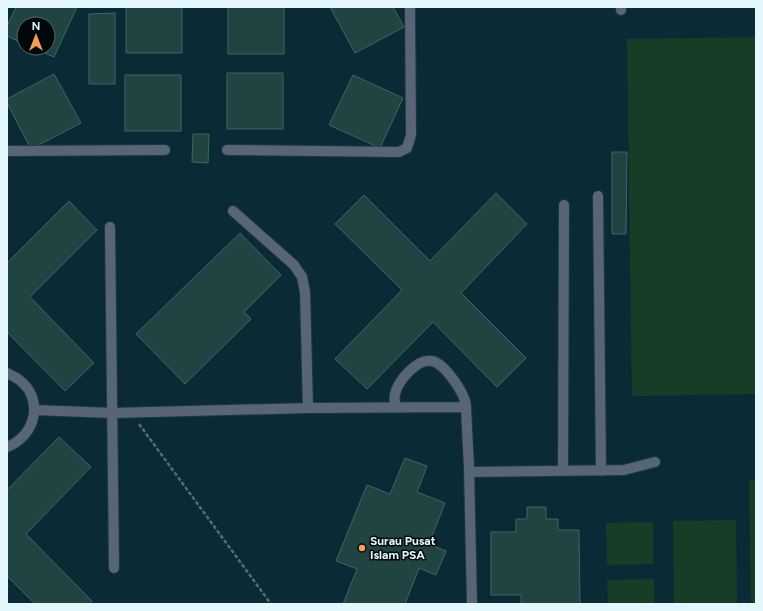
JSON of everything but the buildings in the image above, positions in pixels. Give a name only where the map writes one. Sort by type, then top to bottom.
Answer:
[{"type":"lane","points":[[226,150],[399,152],[407,148],[410,135],[410,7]]},
{"type":"lane","points":[[7,151],[165,150]]},
{"type":"lane","points":[[598,196],[602,471]]},
{"type":"lane","points":[[563,471],[564,205]]},
{"type":"lane","points":[[233,211],[294,265],[302,277],[305,292],[308,408]]},
{"type":"lane","points":[[110,227],[114,568]]},
{"type":"lane","points":[[395,406],[395,393],[403,378],[413,367],[423,362],[432,361],[439,365],[458,384],[466,401],[470,472],[472,604]]},
{"type":"lane","points":[[7,373],[18,379],[27,388],[33,398],[34,410],[32,424],[25,435],[15,444],[7,447]]},
{"type":"lane","points":[[34,410],[112,413],[395,406],[466,406]]},
{"type":"lane","points":[[470,472],[624,470],[655,462]]},
{"type":"path","points":[[131,412],[271,604]]},
{"type":"shaded area","points":[[7,7],[756,7],[756,604],[7,604]]},
{"type":"green space","points":[[756,37],[756,394],[632,396],[627,39]]},
{"type":"green space","points":[[749,480],[756,480],[756,604],[751,604]]},
{"type":"green space","points":[[736,520],[737,604],[674,604],[673,521]]},
{"type":"green space","points":[[653,522],[653,564],[607,565],[606,523]]},
{"type":"green space","points":[[654,579],[654,604],[608,604],[607,580]]},
{"type":"place","name":"Surau Pusat Islam PSA","points":[[362,548]]}]
